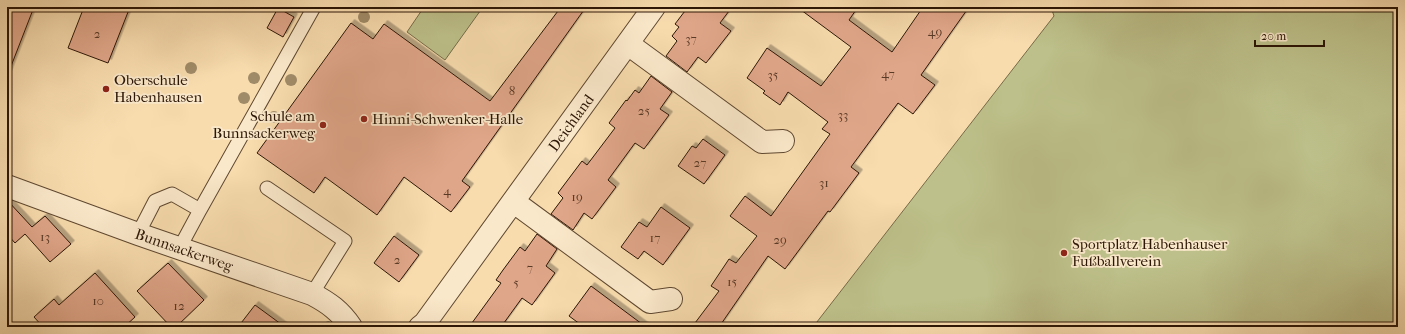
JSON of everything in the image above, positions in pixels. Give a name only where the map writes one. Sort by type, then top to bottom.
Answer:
[{"type":"street","name":"Deichland","points":[[420,327],[425,323],[514,202],[654,7]]},
{"type":"street","points":[[628,44],[762,142],[783,141]]},
{"type":"street","name":"Bunnsackerweg","points":[[7,186],[179,249],[312,294],[328,303],[344,316],[352,327]]},
{"type":"street","points":[[514,202],[650,302],[672,299]]},
{"type":"lane","points":[[179,249],[314,7]]},
{"type":"lane","points":[[267,188],[345,241],[312,294]]},
{"type":"lane","points":[[138,234],[156,200],[166,196],[172,194],[200,210]]},
{"type":"green space","points":[[424,7],[483,7],[445,60],[407,32]]},
{"type":"green space","points":[[1051,7],[1398,7],[1398,327],[813,327],[1054,16]]},
{"type":"building","points":[[7,7],[34,7],[8,74],[7,73]]},
{"type":"building","points":[[84,7],[130,7],[108,63],[68,48]]},
{"type":"building","name":"Hinni-Schwenker-Halle","points":[[561,7],[586,7],[462,181],[470,187],[451,212],[404,177],[377,215],[325,177],[314,193],[257,153],[351,23],[373,39],[384,24],[490,101]]},
{"type":"building","points":[[688,7],[732,7],[720,23],[731,31],[706,63],[698,57],[687,72],[666,56],[677,41],[672,36],[679,27],[675,24]]},
{"type":"building","points":[[797,7],[858,7],[849,20],[892,52],[923,7],[969,7],[921,75],[935,85],[913,114],[898,103],[851,167],[859,173],[830,212],[828,211],[785,269],[768,256],[719,327],[692,327],[719,291],[711,286],[729,259],[736,263],[757,236],[730,216],[745,196],[771,216],[830,134],[822,129],[828,122],[788,92],[780,105],[763,93],[765,91],[747,78],[767,48],[821,86],[851,47]]},
{"type":"building","points":[[278,8],[294,17],[283,37],[267,28]]},
{"type":"building","points":[[651,76],[672,92],[660,109],[669,115],[644,149],[635,143],[608,180],[616,187],[592,219],[584,213],[573,230],[551,214],[563,198],[558,193],[582,161],[587,165],[615,128],[609,123],[626,100],[627,101],[635,90],[639,93]]},
{"type":"building","points":[[703,139],[725,155],[704,184],[678,166],[692,146],[696,148]]},
{"type":"building","points":[[7,200],[32,227],[45,216],[71,244],[50,262],[25,234],[15,243],[7,234]]},
{"type":"building","points":[[661,207],[690,228],[663,265],[644,251],[638,259],[621,247],[639,222],[647,227]]},
{"type":"building","points":[[537,234],[557,249],[546,266],[555,273],[532,305],[522,298],[501,327],[469,327],[501,283],[496,280],[503,270],[520,247],[525,251]]},
{"type":"building","points":[[394,236],[419,255],[399,282],[374,263]]},
{"type":"building","points":[[168,263],[204,300],[176,327],[171,327],[137,291]]},
{"type":"building","points":[[95,273],[135,317],[124,327],[43,327],[34,317],[54,299],[59,305]]},
{"type":"building","points":[[591,286],[646,327],[584,327],[569,316]]},
{"type":"building","points":[[255,305],[285,327],[238,327]]},
{"type":"place","name":"Oberschule Habenhausen","points":[[106,89]]},
{"type":"place","name":"Hinni-Schwenker-Halle","points":[[364,119]]},
{"type":"place","name":"Schule am Bunnsackerweg","points":[[323,125]]},
{"type":"place","name":"Sportplatz Habenhauser Fußballverein","points":[[1064,253]]}]
